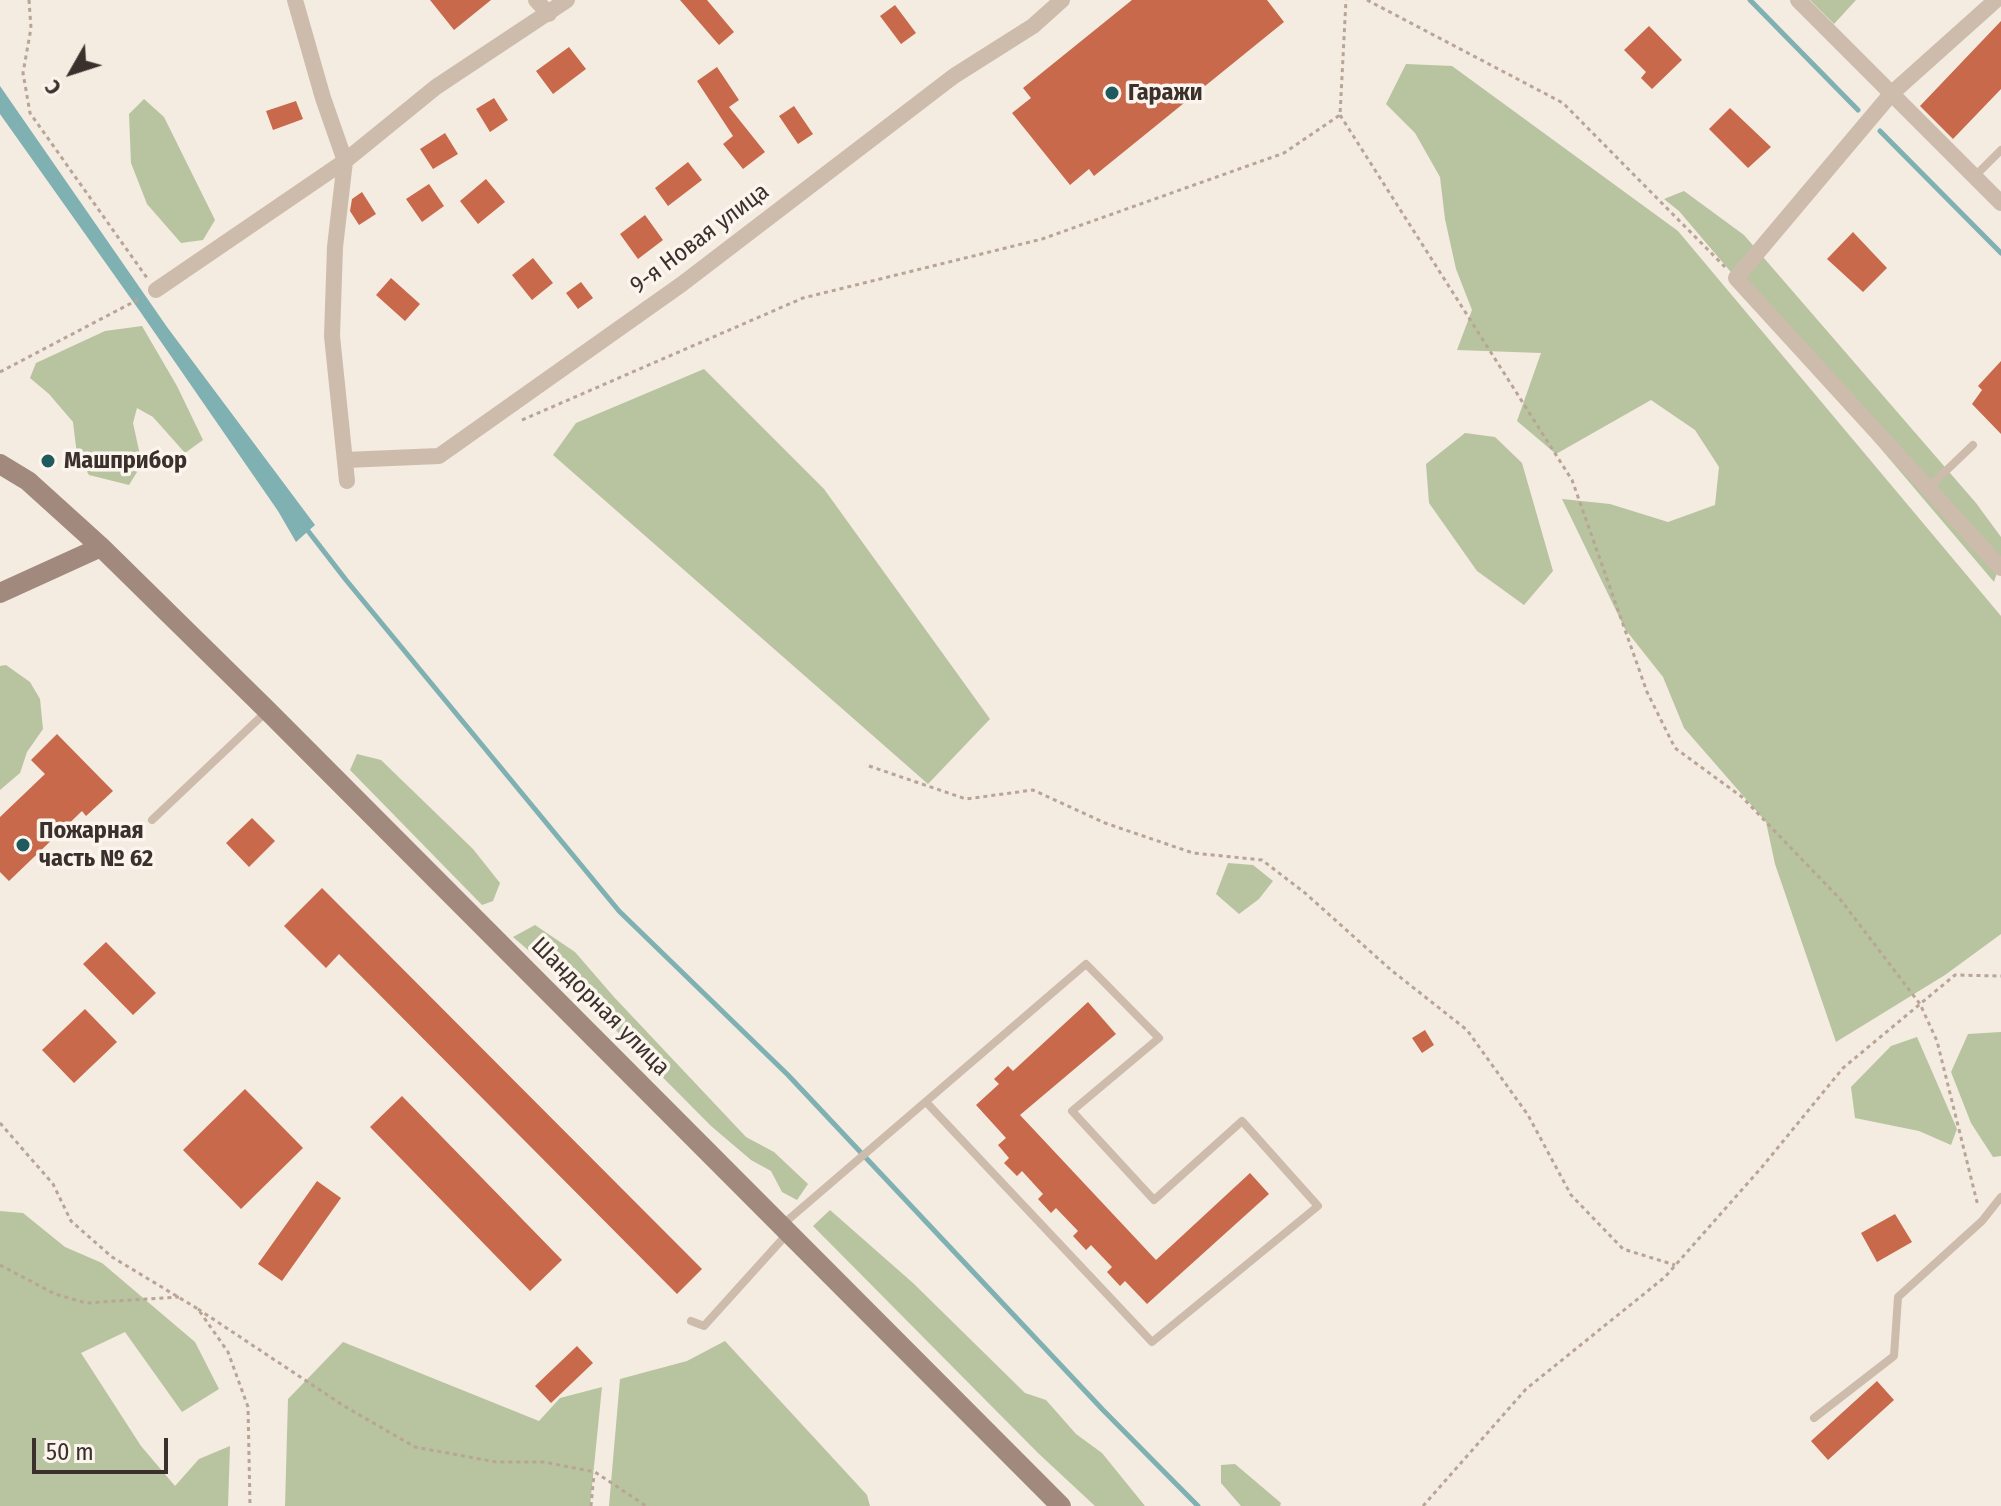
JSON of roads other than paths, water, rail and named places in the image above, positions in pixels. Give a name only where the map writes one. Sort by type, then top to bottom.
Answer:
[{"type":"street","points":[[295,0],[345,161],[335,247],[332,336],[347,481]]},
{"type":"street","points":[[536,0],[549,14]]},
{"type":"street","points":[[156,290],[345,161],[436,87],[567,0]]},
{"type":"street","name":"9-я Новая улица","points":[[345,460],[439,456],[682,284],[954,76],[1033,26],[1062,0]]},
{"type":"street","points":[[1798,0],[2001,203]]},
{"type":"street","points":[[1996,0],[1891,94],[1736,278],[2001,568]]},
{"type":"street","name":"Шандорная улица","points":[[0,464],[28,481],[101,547],[267,710],[1061,1506]]},
{"type":"street","points":[[0,593],[101,547]]},
{"type":"lane","points":[[1975,177],[2001,150]]},
{"type":"lane","points":[[1928,488],[1973,445]]},
{"type":"lane","points":[[152,820],[267,710]]},
{"type":"lane","points":[[691,1321],[704,1326],[785,1229],[926,1102],[1086,964],[1159,1038],[1072,1111],[1154,1200],[1242,1121],[1318,1206],[1152,1342],[926,1102]]},
{"type":"lane","points":[[1814,1418],[1894,1356],[1898,1297],[1982,1221],[2001,1197]]},
{"type":"water","points":[[0,86],[167,327],[315,525],[296,542],[278,511],[139,310],[0,114]]},
{"type":"waterway","points":[[1750,0],[1858,110]]},
{"type":"waterway","points":[[1880,131],[2001,253]]},
{"type":"waterway","points":[[305,527],[619,911],[788,1075],[1103,1410],[1198,1506]]},
{"type":"place","name":"Гаражи","points":[[1112,93]]},
{"type":"place","name":"Машприбор","points":[[48,461]]},
{"type":"place","name":"Пожарная часть № 62","points":[[23,845]]}]
